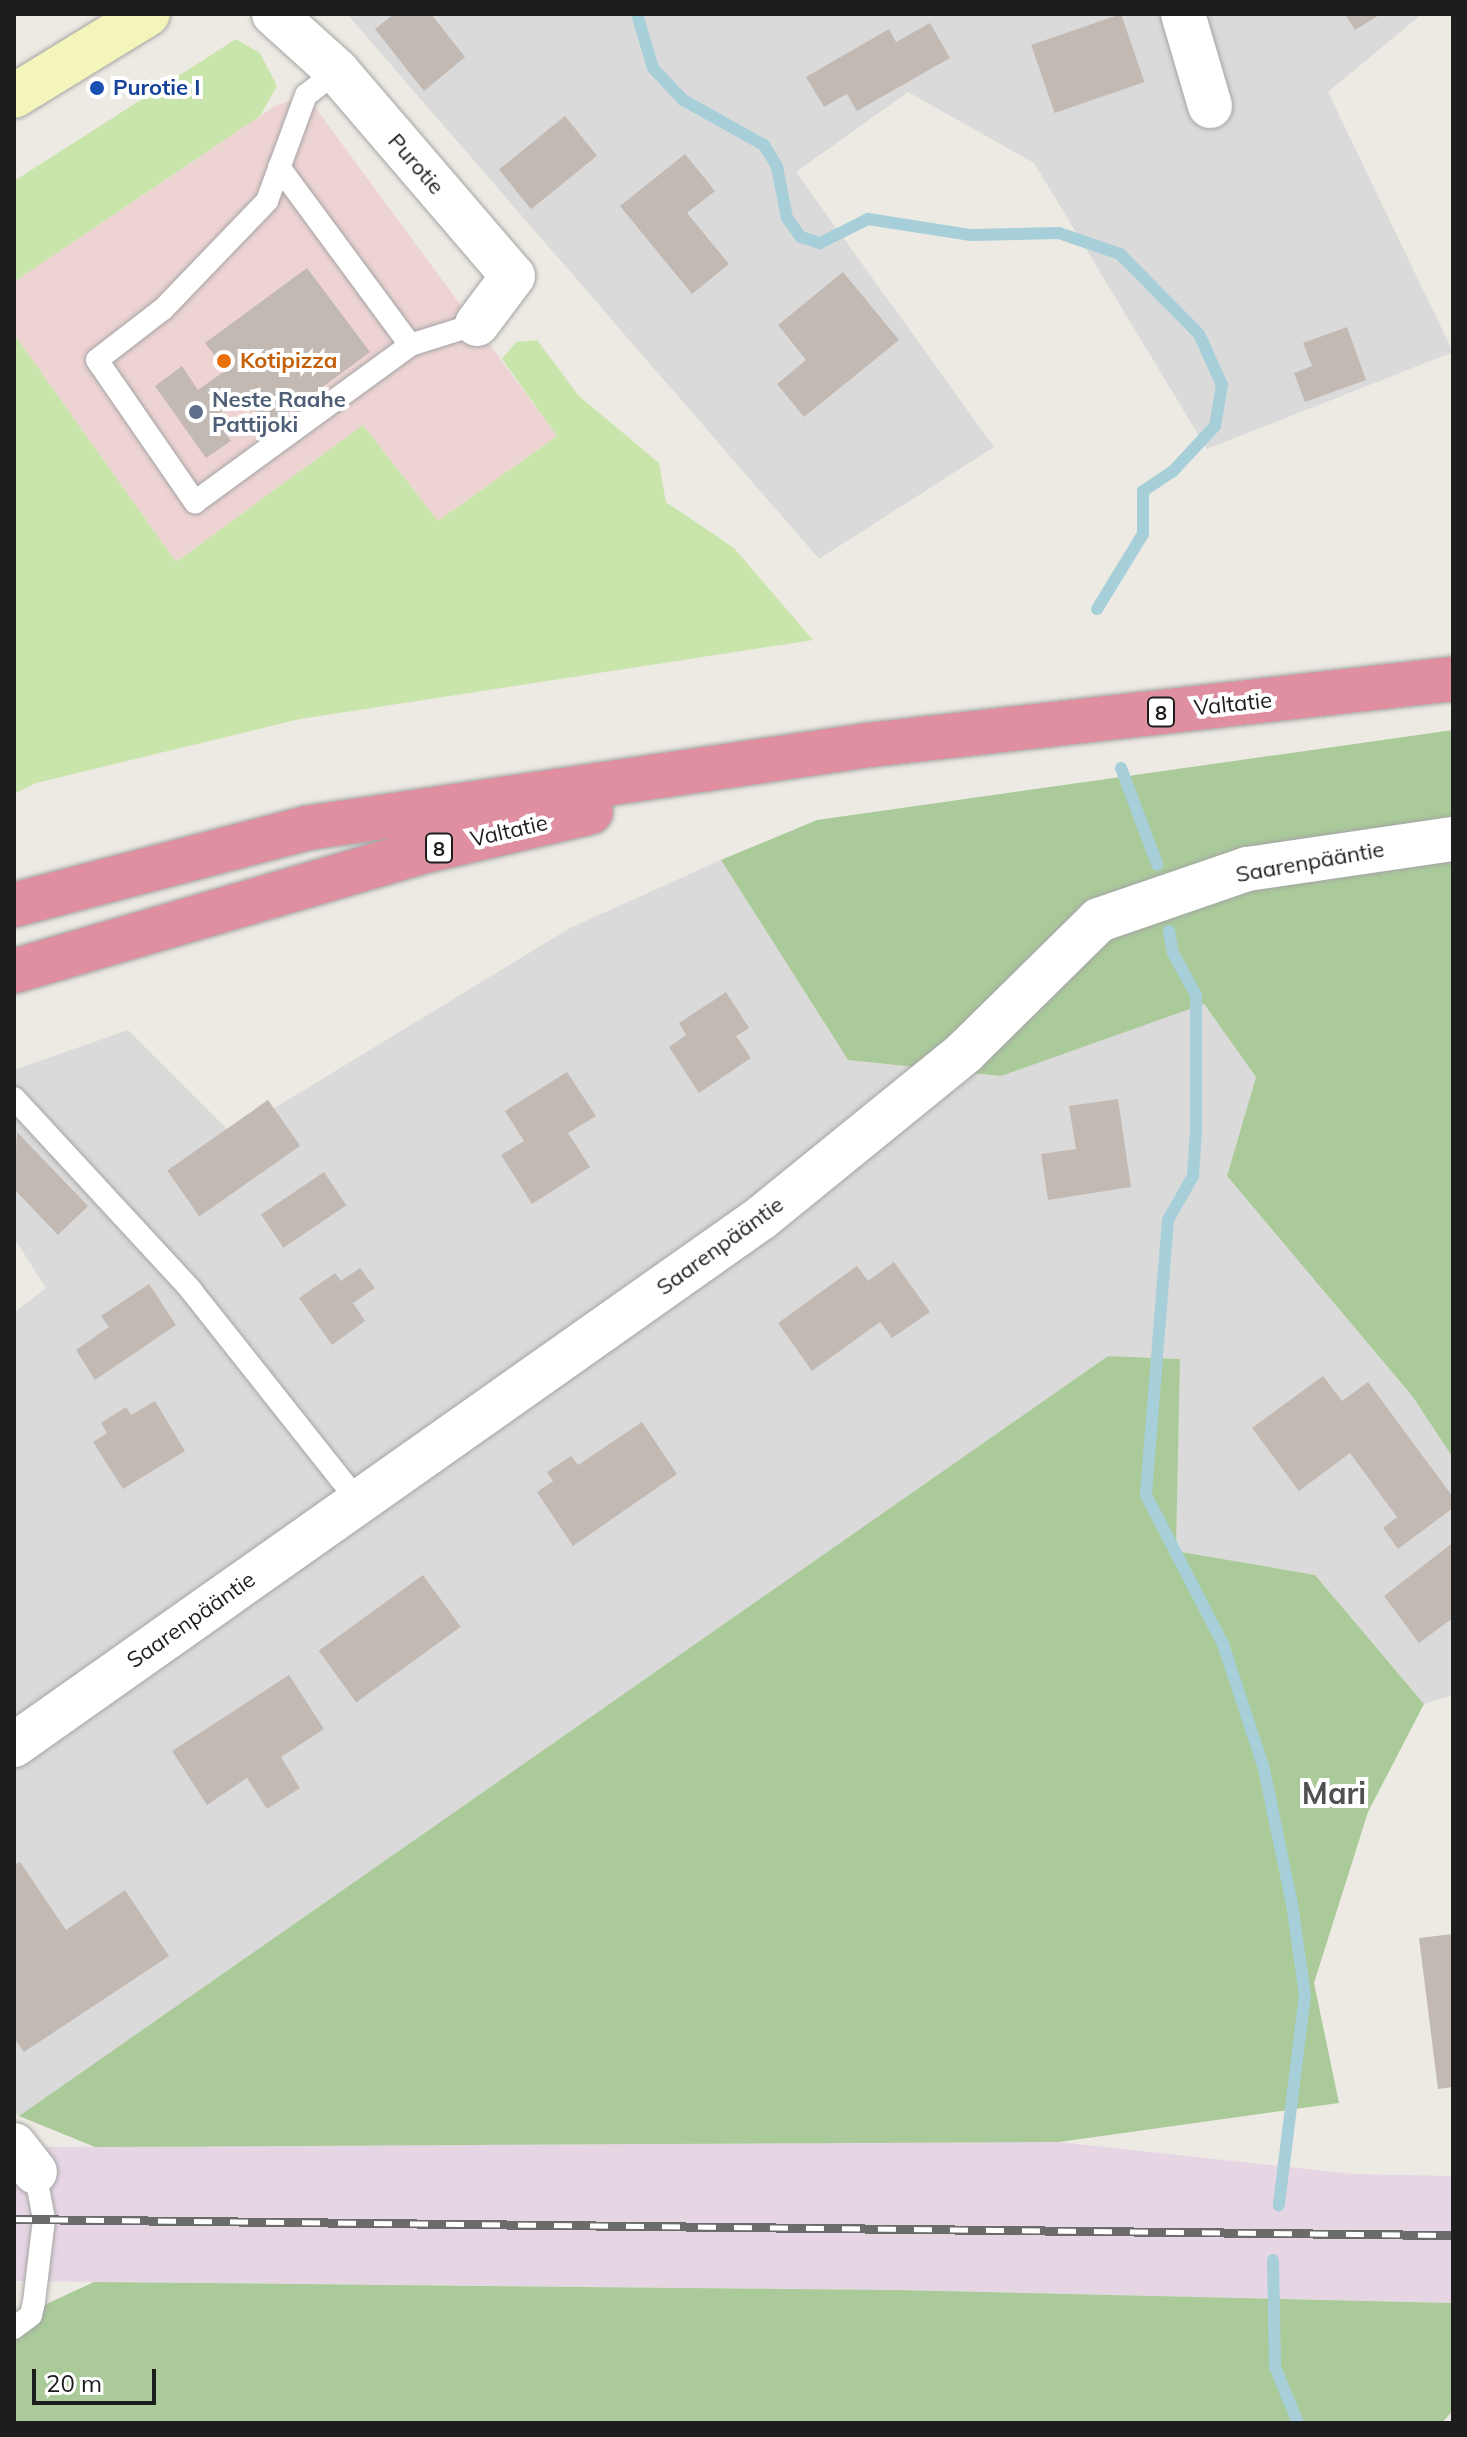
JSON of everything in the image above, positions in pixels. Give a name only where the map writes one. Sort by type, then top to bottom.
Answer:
[{"type":"highway","name":"Valtatie","points":[[14,905],[307,828],[869,745],[1453,679]]},
{"type":"highway","name":"Valtatie","points":[[14,971],[429,850],[869,745]]},
{"type":"street","points":[[14,96],[148,14]]},
{"type":"street","name":"Purotie","points":[[274,14],[337,71],[513,276],[477,324]]},
{"type":"street","points":[[1183,14],[1210,106]]},
{"type":"street","name":"Saarenpääntie","points":[[14,1745],[823,1170],[965,1052],[1099,920],[1247,869],[1453,839]]},
{"type":"lane","points":[[337,71],[306,95],[267,201],[163,309],[97,360],[195,502],[410,345],[477,324]]},
{"type":"lane","points":[[279,167],[410,345]]},
{"type":"lane","points":[[14,1098],[190,1289],[359,1502]]},
{"type":"lane","points":[[14,2328],[31,2315],[44,2219],[25,2158]]},
{"type":"shaded area","points":[[347,14],[1422,14],[1328,92],[1453,352],[1207,449],[1034,163],[908,92],[796,172],[994,447],[819,559]]},
{"type":"shaded area","points":[[306,95],[557,436],[438,521],[363,425],[176,562],[14,334],[14,282],[275,106]]},
{"type":"shaded area","points":[[721,860],[848,1060],[1001,1076],[1203,1003],[1256,1077],[1227,1176],[1413,1397],[1453,1458],[1453,1695],[1424,1704],[1315,1575],[1176,1551],[1180,1359],[1108,1356],[19,2116],[14,2111],[14,1313],[46,1288],[14,1238],[14,1070],[128,1030],[232,1134],[570,928]]},
{"type":"shaded area","points":[[1059,2142],[1353,2174],[1453,2176],[1453,2303],[895,2290],[14,2281],[14,2147]]},
{"type":"green space","points":[[236,39],[260,53],[277,86],[260,116],[14,282],[14,181]]},
{"type":"green space","points":[[14,334],[176,562],[363,425],[438,521],[557,436],[502,359],[516,342],[537,340],[579,396],[659,463],[666,502],[734,548],[813,640],[300,719],[36,783],[14,794]]},
{"type":"green space","points":[[1453,730],[1453,1458],[1413,1397],[1227,1176],[1256,1077],[1204,1004],[1001,1076],[848,1060],[721,860],[817,820]]},
{"type":"green space","points":[[1108,1356],[1180,1359],[1176,1551],[1315,1575],[1424,1704],[1368,1812],[1314,1983],[1339,2103],[1059,2142],[95,2147],[19,2116]]},
{"type":"green space","points":[[94,2282],[895,2290],[1453,2303],[1453,2410],[1442,2423],[14,2423],[14,2319]]},
{"type":"building","points":[[394,14],[431,14],[465,57],[424,91],[375,29]]},
{"type":"building","points":[[1121,14],[1144,82],[1055,113],[1031,45]]},
{"type":"building","points":[[1345,14],[1381,14],[1355,30]]},
{"type":"building","points":[[930,23],[950,58],[857,111],[847,94],[824,107],[806,77],[889,29],[896,42]]},
{"type":"building","points":[[565,116],[597,156],[531,209],[499,169]]},
{"type":"building","points":[[685,154],[715,191],[687,213],[729,264],[692,294],[620,206]]},
{"type":"building","points":[[307,268],[370,352],[267,428],[244,395],[214,417],[231,441],[206,458],[155,386],[182,366],[198,390],[226,370],[205,343]]},
{"type":"building","points":[[843,272],[899,340],[804,417],[777,384],[806,360],[778,325]]},
{"type":"building","points":[[1347,327],[1366,380],[1305,402],[1294,373],[1312,366],[1303,343]]},
{"type":"building","points":[[726,992],[749,1028],[736,1036],[751,1058],[699,1093],[669,1047],[686,1035],[679,1023]]},
{"type":"building","points":[[567,1072],[596,1116],[568,1133],[590,1167],[532,1204],[501,1155],[524,1141],[505,1111]]},
{"type":"building","points":[[1118,1099],[1131,1187],[1048,1200],[1041,1154],[1076,1149],[1069,1106]]},
{"type":"building","points":[[268,1100],[300,1146],[199,1216],[167,1171]]},
{"type":"building","points":[[17,1132],[88,1206],[58,1235],[14,1189]]},
{"type":"building","points":[[324,1172],[346,1205],[283,1248],[261,1214]]},
{"type":"building","points":[[894,1262],[930,1312],[892,1338],[880,1322],[812,1371],[778,1323],[857,1266],[868,1281]]},
{"type":"building","points":[[360,1268],[375,1288],[353,1303],[365,1321],[332,1345],[299,1298],[335,1273],[341,1281]]},
{"type":"building","points":[[149,1284],[176,1325],[95,1380],[76,1350],[109,1327],[101,1316]]},
{"type":"building","points":[[1323,1376],[1342,1401],[1368,1382],[1453,1497],[1453,1508],[1398,1549],[1383,1528],[1397,1517],[1350,1453],[1299,1491],[1252,1428]]},
{"type":"building","points":[[155,1401],[185,1451],[123,1489],[93,1442],[107,1433],[101,1423],[126,1407],[131,1415]]},
{"type":"building","points":[[642,1422],[677,1474],[573,1546],[537,1492],[553,1481],[547,1472],[571,1456],[578,1465]]},
{"type":"building","points":[[1451,1544],[1453,1618],[1419,1643],[1384,1596]]},
{"type":"building","points":[[423,1575],[461,1627],[356,1703],[319,1651]]},
{"type":"building","points":[[289,1675],[324,1729],[281,1757],[300,1788],[267,1809],[247,1778],[207,1805],[172,1751]]},
{"type":"building","points":[[20,1862],[66,1930],[125,1890],[169,1956],[24,2052],[14,2038],[14,1865]]},
{"type":"building","points":[[1453,1934],[1453,2087],[1438,2089],[1419,1938]]},
{"type":"waterway","points":[[637,14],[653,68],[683,100],[764,145],[777,167],[787,218],[801,237],[820,243],[868,219],[970,235],[1059,233],[1120,254],[1199,334],[1222,385],[1215,426],[1173,471],[1143,491],[1143,534],[1097,609]]},
{"type":"waterway","points":[[1121,768],[1157,864]]},
{"type":"waterway","points":[[1169,931],[1173,953],[1196,995],[1196,1131],[1193,1176],[1168,1220],[1146,1495],[1223,1644],[1264,1769],[1292,1904],[1305,1995],[1279,2205]]},
{"type":"waterway","points":[[1273,2260],[1275,2367],[1298,2423]]},
{"type":"railway","points":[[14,2219],[1453,2235]]},
{"type":"place","name":"Purotie I","points":[[97,88]]},
{"type":"place","name":"Kotipizza","points":[[224,361]]},
{"type":"place","name":"Neste Raahe Pattijoki","points":[[196,412]]},
{"type":"district","name":"Mari","points":[[1334,1793]]}]
